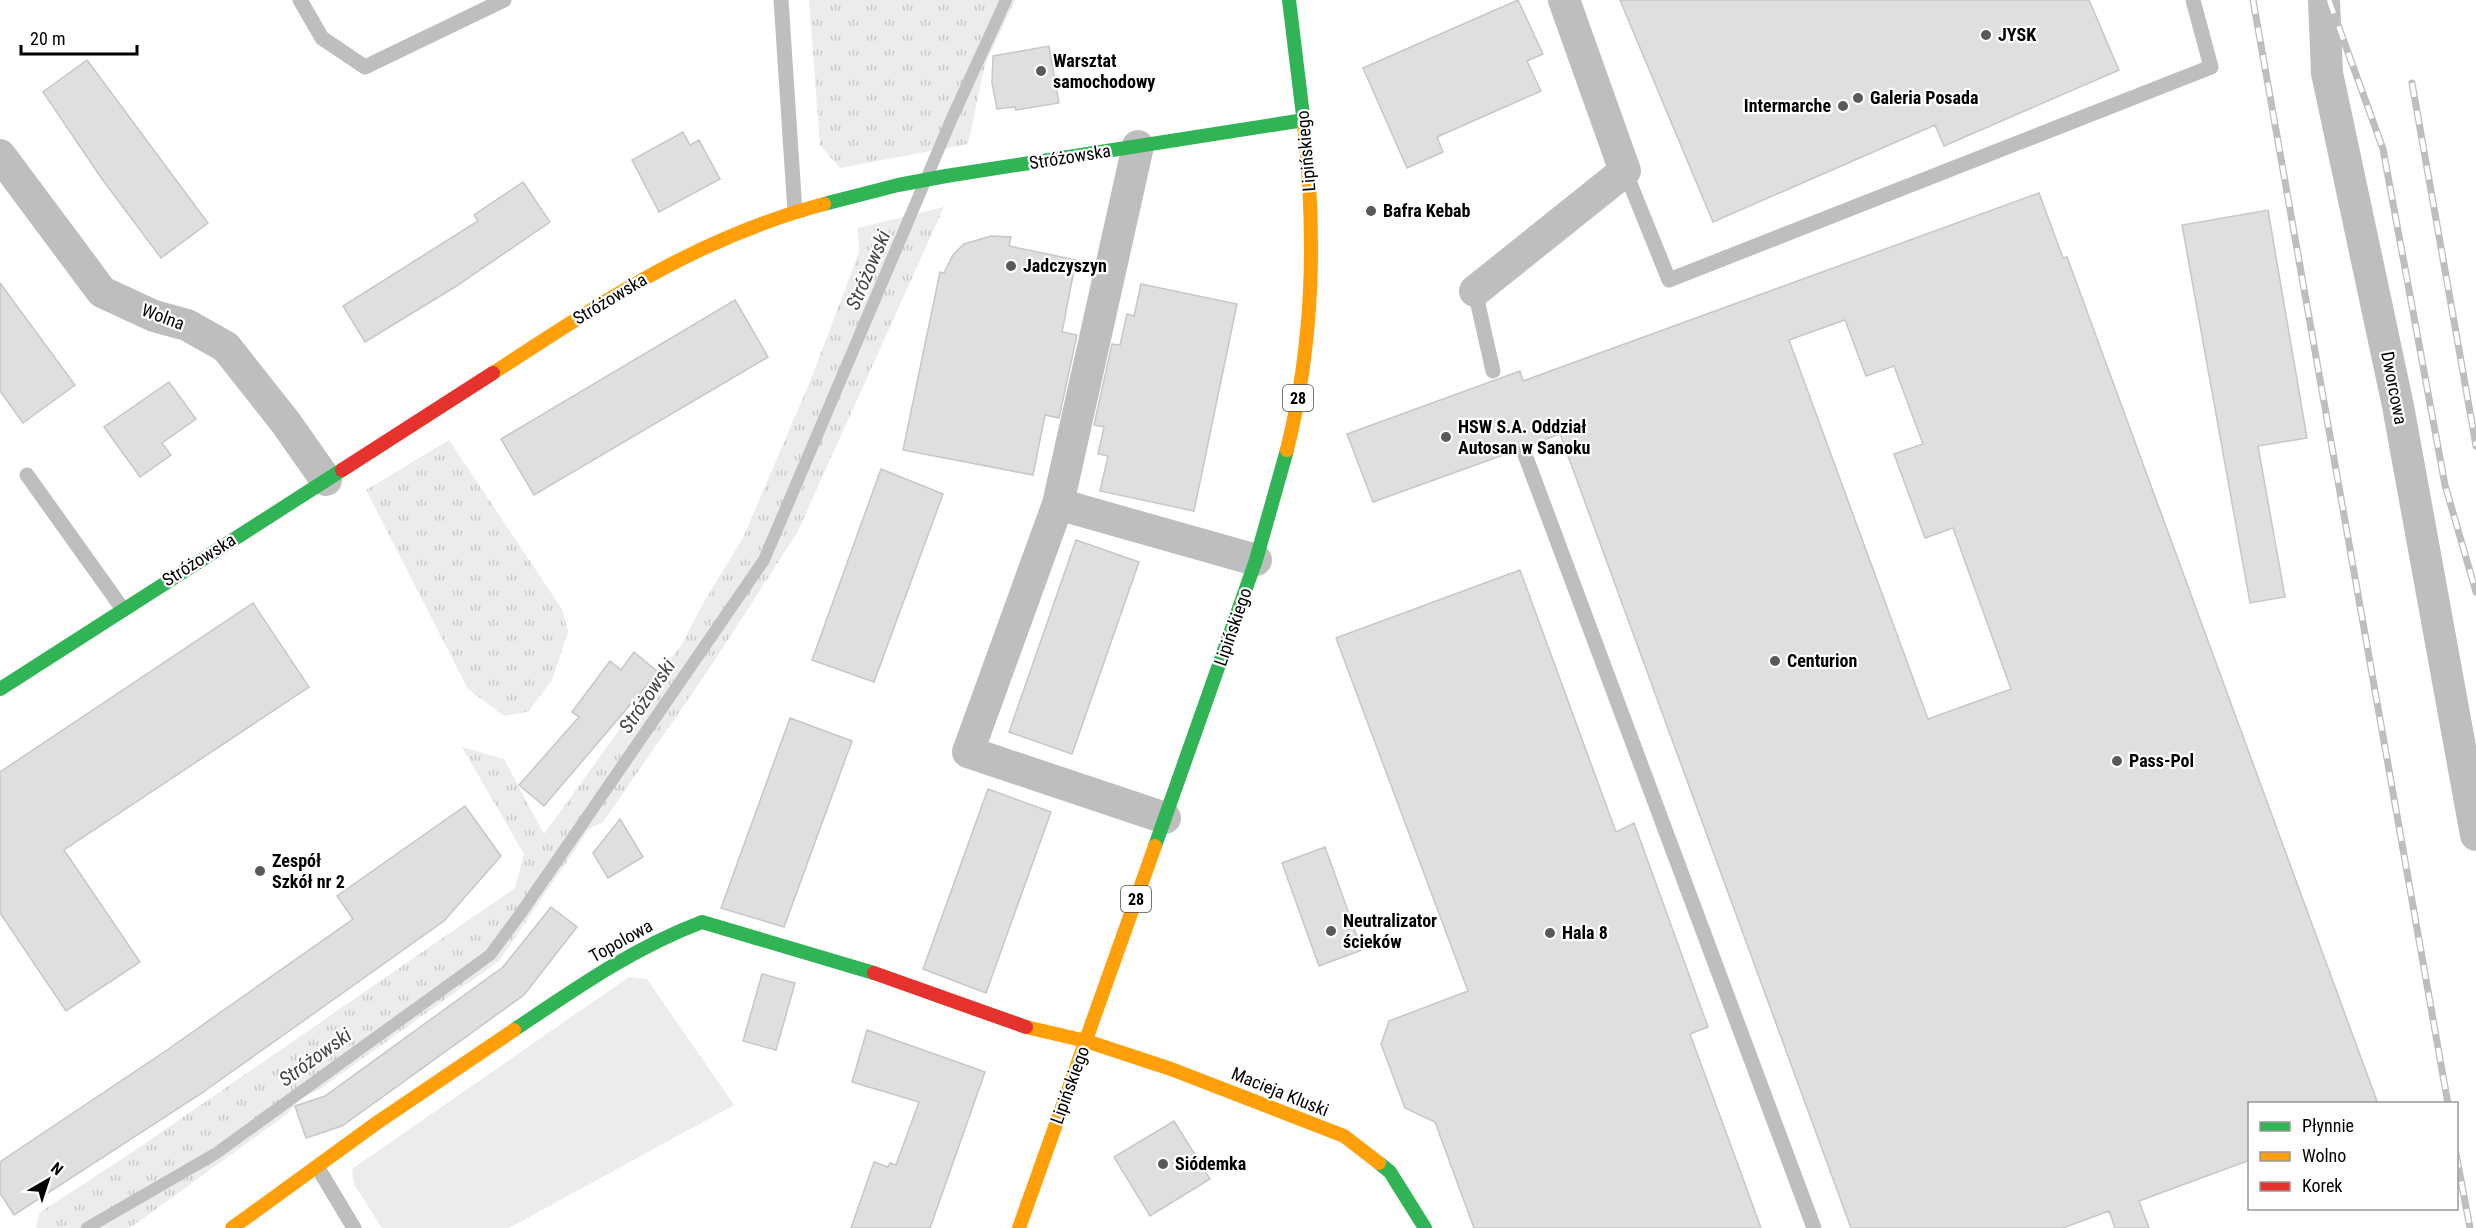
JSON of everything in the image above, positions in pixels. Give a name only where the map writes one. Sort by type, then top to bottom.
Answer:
[{"type":"street","name":"Lipińskiego","points":[[1018,1228],[1256,560],[1278,490],[1294,423],[1309,334],[1313,254],[1304,120],[1289,0]]},
{"type":"street","name":"28","points":[[1292,30],[1299,0]]},
{"type":"street","points":[[1475,291],[1625,171],[1564,0]]},
{"type":"street","name":"Dworcowa","points":[[2324,0],[2327,73],[2398,406],[2470,775],[2476,835]]},
{"type":"street","name":"Stróżowska","points":[[0,689],[122,608],[585,314],[664,266],[732,235],[795,212],[898,185],[1304,120]]},
{"type":"street","points":[[1138,146],[1058,504],[968,752],[1165,818]]},
{"type":"street","name":"Wolna","points":[[1,157],[102,292],[154,316],[187,325],[226,347],[286,423],[326,480]]},
{"type":"street","points":[[1058,504],[1256,560]]},
{"type":"street","name":"Topolowa","points":[[232,1228],[318,1168],[378,1122],[617,961],[675,932],[702,922],[892,978],[1025,1027],[1086,1041]]},
{"type":"street","name":"Macieja Kluski","points":[[1086,1041],[1189,1075],[1344,1136],[1389,1172],[1424,1225]]},
{"type":"lane","points":[[300,0],[322,38],[365,67],[504,0]]},
{"type":"lane","points":[[781,0],[795,212]]},
{"type":"lane","points":[[1625,171],[1669,280],[2211,67],[2193,0]]},
{"type":"lane","points":[[1475,291],[1493,371]]},
{"type":"lane","points":[[1524,452],[1814,1228]]},
{"type":"lane","points":[[27,475],[122,608]]},
{"type":"lane","points":[[318,1168],[354,1228]]},
{"type":"lane","points":[[1407,1228],[1424,1225]]},
{"type":"green space","points":[[809,0],[1015,0],[985,65],[968,144],[840,168],[820,145]]},
{"type":"green space","points":[[944,207],[797,533],[707,672],[603,822],[589,829],[499,961],[320,1089],[300,1098],[287,1114],[130,1228],[36,1228],[39,1213],[134,1151],[515,888],[524,854],[462,747],[504,759],[544,834],[683,642],[702,605],[743,538],[811,379],[859,252],[858,228]]},
{"type":"green space","points":[[449,440],[562,609],[568,632],[552,680],[528,712],[504,716],[468,689],[366,490]]},
{"type":"green space","points":[[629,977],[647,979],[734,1105],[509,1228],[382,1228],[354,1184],[352,1169]]},
{"type":"building","points":[[1518,0],[1543,54],[1527,61],[1541,91],[1437,137],[1443,152],[1407,168],[1363,68]]},
{"type":"building","name":"Galeria Posada","points":[[1620,0],[2089,0],[2119,70],[1944,146],[1935,125],[1713,222]]},
{"type":"building","points":[[1049,46],[1059,103],[1016,110],[1015,107],[997,109],[992,83],[993,56]]},
{"type":"building","points":[[87,60],[208,223],[161,258],[102,179],[43,92]]},
{"type":"building","points":[[683,132],[690,145],[699,140],[720,179],[659,212],[632,160]]},
{"type":"building","points":[[523,182],[550,222],[455,287],[365,342],[343,306],[478,221],[474,215]]},
{"type":"building","points":[[2039,193],[2063,258],[2067,257],[2377,1102],[2248,1102],[2248,1161],[2139,1201],[2149,1228],[2115,1228],[2109,1211],[2063,1228],[1851,1228],[1560,434],[1530,445],[1521,443],[1514,451],[1373,502],[1347,434],[1520,371],[1523,381]],"holes":[[[1845,320],[1866,376],[1894,366],[1923,444],[1894,454],[1925,538],[1953,528],[2011,689],[1928,719],[1789,340]]]},
{"type":"building","points":[[2268,210],[2307,438],[2258,446],[2285,597],[2250,603],[2182,225]]},
{"type":"building","points":[[991,236],[1011,237],[1009,246],[1076,260],[1062,332],[1077,335],[1059,418],[1045,415],[1033,475],[903,450],[940,272],[944,273],[953,255],[964,244]]},
{"type":"building","points":[[0,283],[75,385],[23,423],[0,391]]},
{"type":"building","points":[[1141,284],[1237,304],[1194,511],[1100,491],[1108,456],[1098,454],[1104,427],[1094,425],[1112,344],[1120,345],[1127,314],[1134,316]]},
{"type":"building","points":[[735,300],[768,357],[534,495],[501,439]]},
{"type":"building","points":[[169,382],[196,419],[162,443],[171,455],[140,477],[104,427]]},
{"type":"building","points":[[881,469],[943,494],[874,682],[812,660]]},
{"type":"building","points":[[1076,540],[1139,562],[1072,754],[1009,732]]},
{"type":"building","name":"Hala 8","points":[[1520,570],[1616,832],[1634,823],[1708,1027],[1690,1034],[1761,1228],[1474,1228],[1435,1122],[1405,1108],[1381,1044],[1389,1021],[1468,991],[1336,638]]},
{"type":"building","points":[[253,603],[309,687],[64,850],[140,962],[66,1011],[0,913],[0,772]]},
{"type":"building","points":[[634,652],[658,672],[544,806],[519,785],[579,717],[572,712],[610,661],[621,670]]},
{"type":"building","points":[[790,718],[852,741],[784,927],[721,908]]},
{"type":"building","points":[[988,789],[1051,812],[986,993],[923,969]]},
{"type":"building","points":[[465,806],[501,856],[444,921],[199,1095],[14,1215],[0,1193],[0,1162],[167,1050],[353,919],[337,896]]},
{"type":"building","points":[[620,819],[643,857],[608,878],[593,853]]},
{"type":"building","points":[[1325,847],[1362,950],[1319,966],[1282,863]]},
{"type":"building","points":[[551,907],[577,927],[524,995],[342,1126],[306,1138],[295,1106],[325,1096],[503,967]]},
{"type":"building","points":[[762,974],[795,983],[776,1050],[743,1041]]},
{"type":"building","points":[[867,1030],[985,1072],[930,1228],[851,1228],[874,1162],[888,1167],[890,1163],[896,1165],[919,1102],[852,1082]]},
{"type":"building","points":[[1174,1121],[1210,1179],[1150,1216],[1114,1157]]},
{"type":"waterway","name":"Stróżowski","points":[[87,1228],[215,1154],[490,955],[764,560],[952,118],[1006,0]]},
{"type":"railway","points":[[2253,0],[2448,1102]]},
{"type":"railway","points":[[2329,0],[2383,149],[2445,485],[2476,592]]},
{"type":"railway","points":[[2412,83],[2476,446]]},
{"type":"railway","points":[[2458,1165],[2470,1228]]},
{"type":"traffic: fast","points":[[1289,0],[1304,124]]},
{"type":"traffic: fast","points":[[824,204],[898,185],[946,176],[1304,120]]},
{"type":"traffic: fast","points":[[1155,846],[1256,560],[1287,450]]},
{"type":"traffic: fast","points":[[0,689],[342,470]]},
{"type":"traffic: fast","points":[[514,1030],[628,957],[702,922],[874,973]]},
{"type":"traffic: fast","points":[[1379,1163],[1390,1172],[1425,1228]]},
{"type":"traffic: slow","points":[[1287,450],[1303,369],[1310,288],[1310,206],[1304,124]]},
{"type":"traffic: slow","points":[[493,373],[612,297],[692,254],[734,234],[824,204]]},
{"type":"traffic: slow","points":[[1019,1228],[1155,846]]},
{"type":"traffic: slow","points":[[1026,1027],[1086,1041],[1171,1069],[1344,1136],[1379,1163]]},
{"type":"traffic: slow","points":[[232,1228],[378,1122],[514,1030]]},
{"type":"traffic: jam","points":[[342,470],[493,373]]},
{"type":"traffic: jam","points":[[874,973],[1026,1027]]},
{"type":"place","name":"JYSK","points":[[1986,35]]},
{"type":"place","name":"Warsztat samochodowy","points":[[1041,71]]},
{"type":"place","name":"Galeria Posada","points":[[1858,98]]},
{"type":"place","name":"Intermarche","points":[[1843,106]]},
{"type":"place","name":"Bafra Kebab","points":[[1371,211]]},
{"type":"place","name":"Jadczyszyn","points":[[1011,266]]},
{"type":"place","name":"HSW S.A. Oddział Autosan w Sanoku","points":[[1446,437]]},
{"type":"place","name":"Centurion","points":[[1775,661]]},
{"type":"place","name":"Pass-Pol","points":[[2117,761]]},
{"type":"place","name":"Zespół Szkół nr 2","points":[[260,871]]},
{"type":"place","name":"Neutralizator ścieków","points":[[1331,931]]},
{"type":"place","name":"Hala 8","points":[[1550,933]]},
{"type":"place","name":"Siódemka","points":[[1163,1164]]}]
